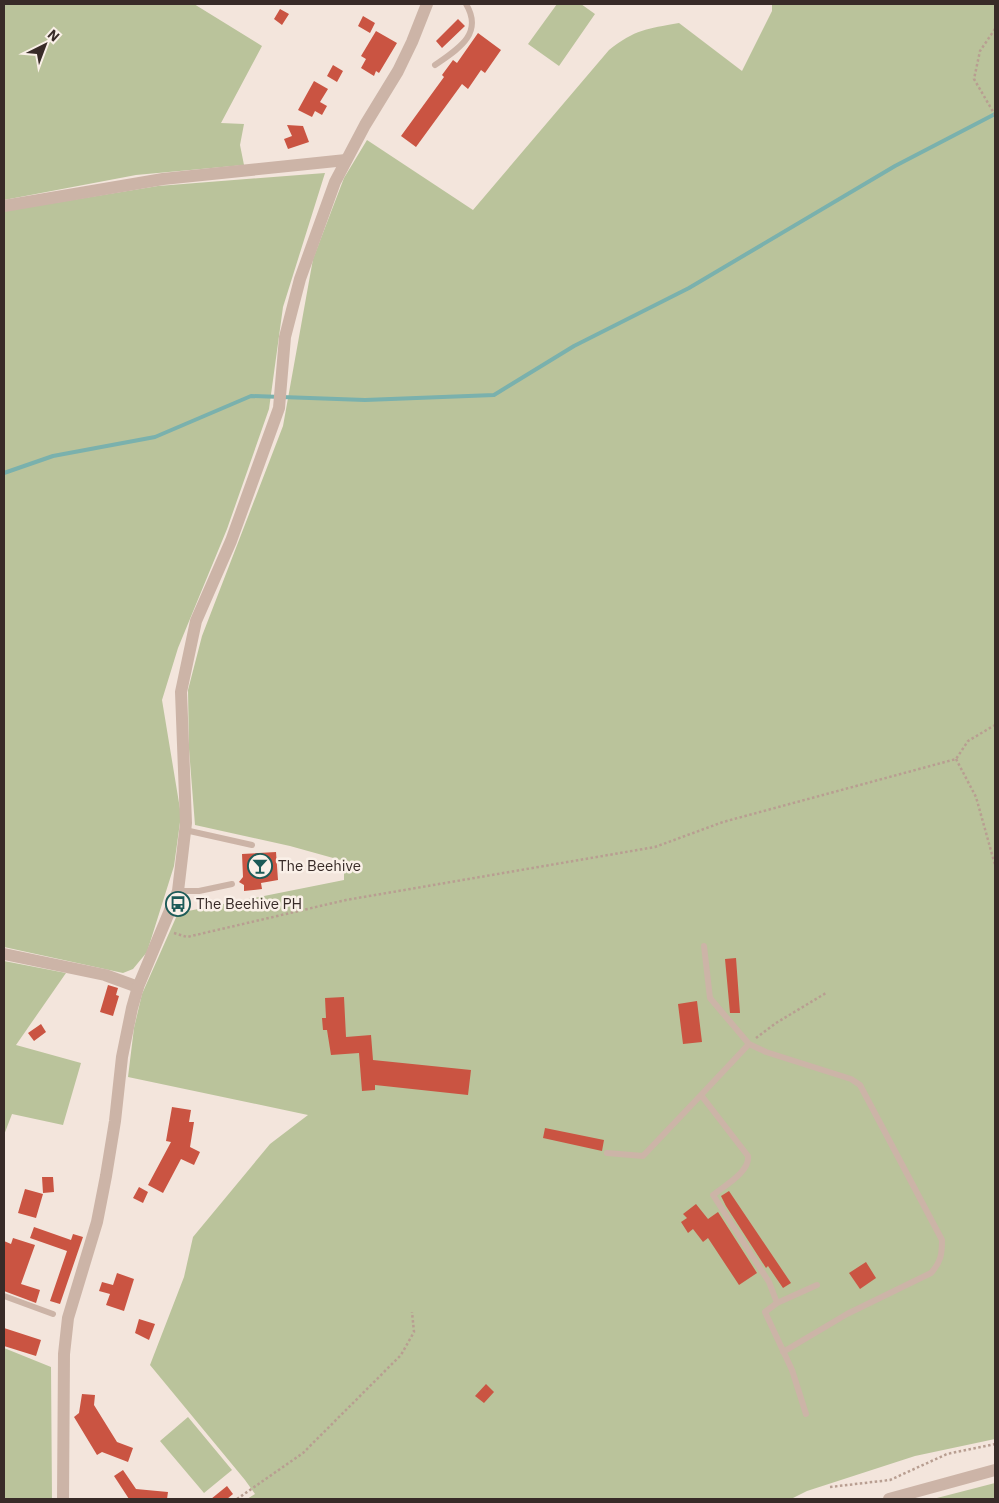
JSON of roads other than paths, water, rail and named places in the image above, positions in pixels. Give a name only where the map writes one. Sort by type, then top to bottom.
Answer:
[{"type":"street","points":[[62,1499],[64,1354],[68,1318],[100,1204],[116,1121],[122,1057],[138,987],[178,891],[185,830],[181,692],[196,621],[231,541],[279,408],[285,337],[300,279],[346,160],[398,71],[427,4]]},
{"type":"street","points":[[4,206],[163,179],[346,160]]},
{"type":"street","points":[[4,954],[105,975],[138,987]]},
{"type":"street","points":[[889,1499],[995,1470]]},
{"type":"lane","points":[[435,65],[457,49],[469,36],[473,27],[470,11],[466,4]]},
{"type":"lane","points":[[185,830],[252,845]]},
{"type":"lane","points":[[178,891],[199,891],[232,884]]},
{"type":"lane","points":[[704,946],[710,998],[749,1044],[766,1052],[851,1079],[860,1085],[942,1240],[942,1254],[939,1264],[932,1272],[847,1314],[783,1352]]},
{"type":"lane","points":[[607,1153],[636,1157],[643,1156],[749,1044]]},
{"type":"lane","points":[[701,1095],[748,1156],[746,1168],[713,1195],[769,1282],[776,1303]]},
{"type":"lane","points":[[806,1414],[783,1352],[765,1312],[776,1303],[817,1285]]},
{"type":"lane","points":[[4,1296],[52,1314]]},
{"type":"waterway","points":[[4,473],[53,456],[155,437],[251,396],[365,400],[494,395],[574,346],[689,288],[895,166],[995,114]]},
{"type":"place","name":"The Beehive","points":[[260,866]]},
{"type":"place","name":"The Beehive PH","points":[[178,904]]}]
